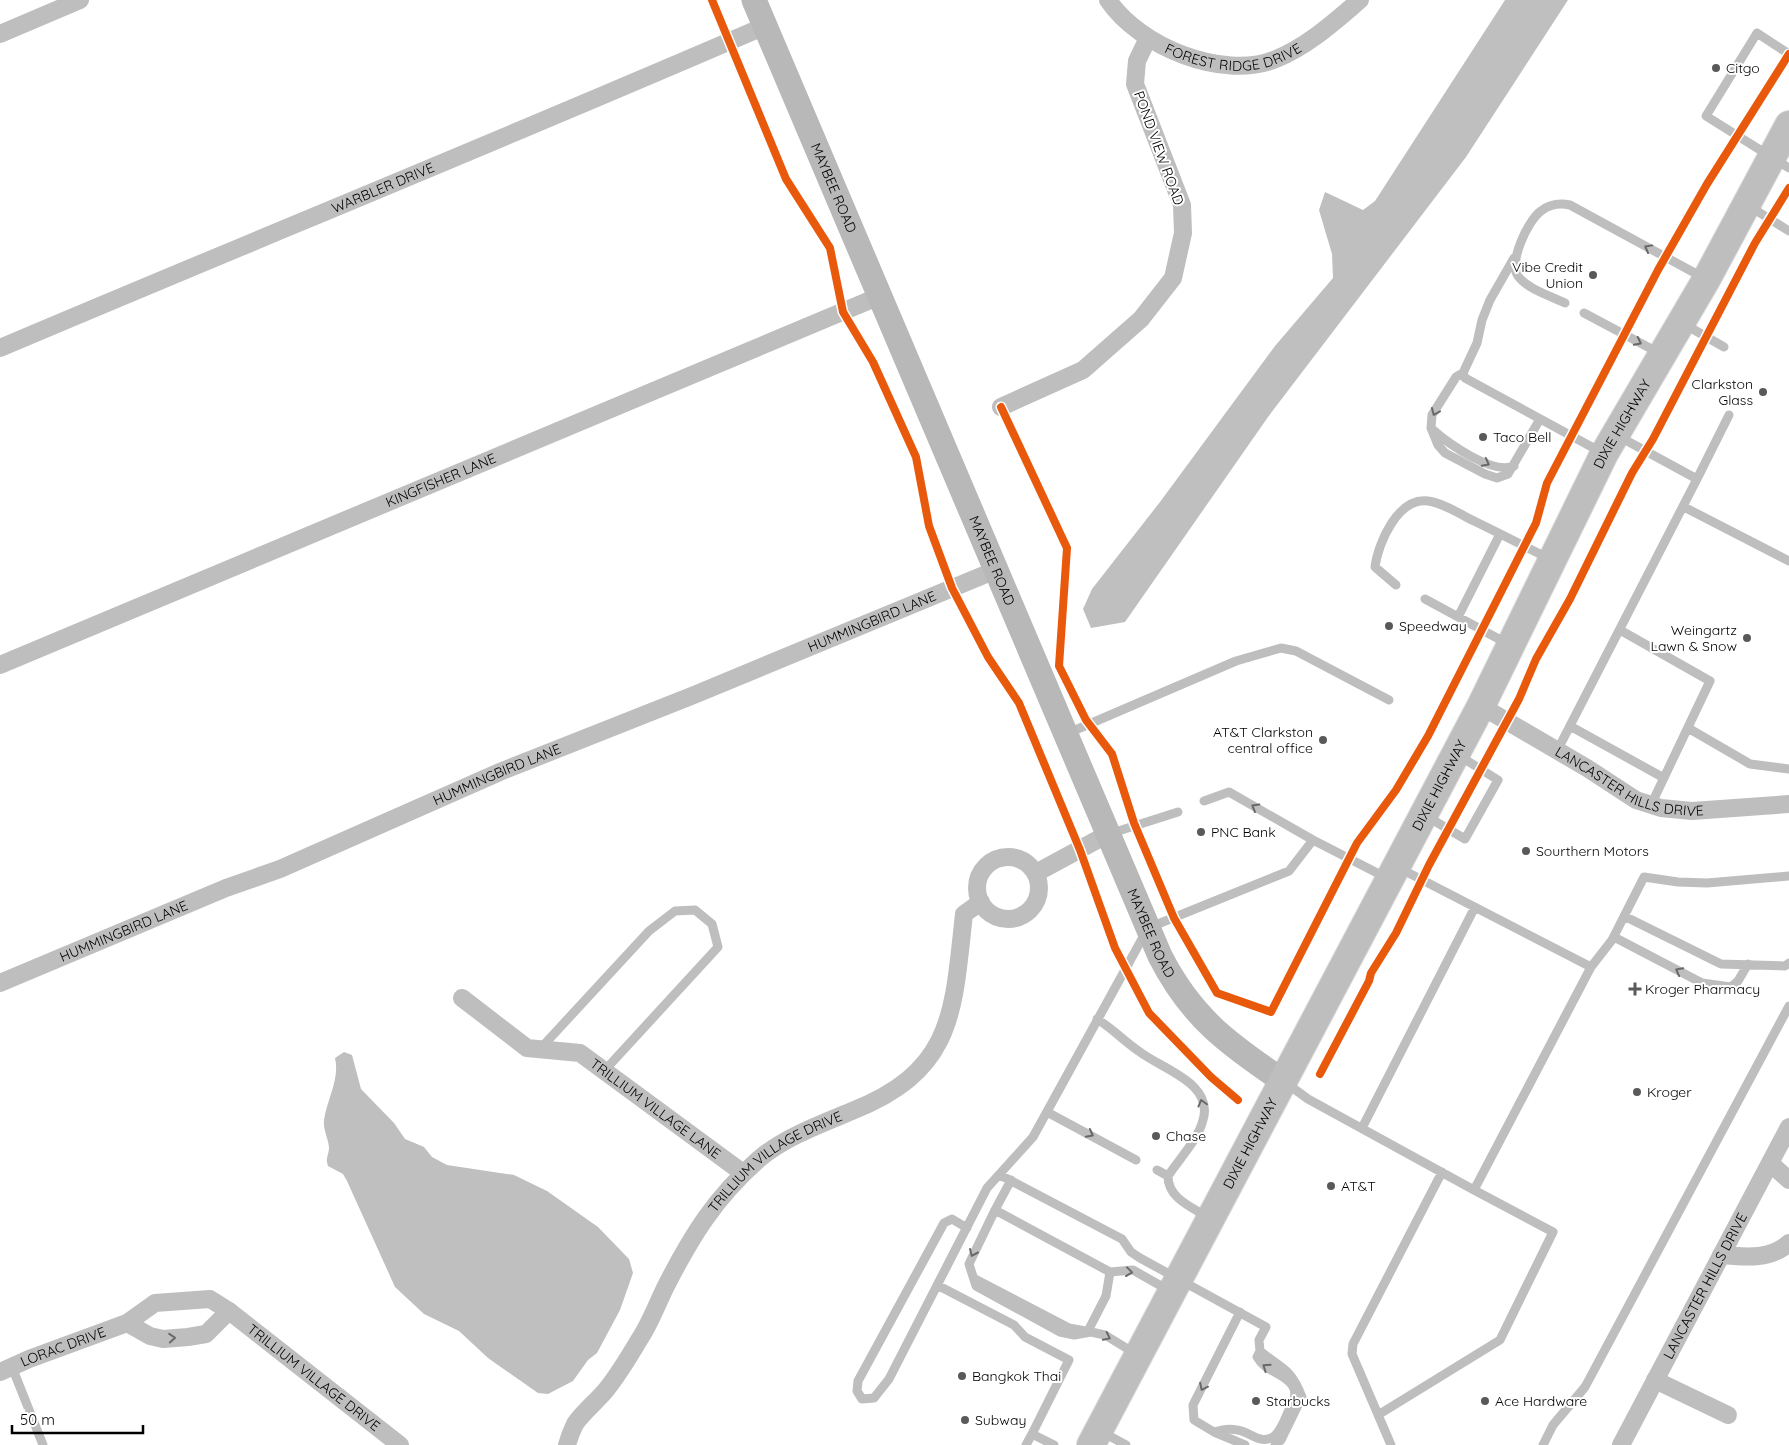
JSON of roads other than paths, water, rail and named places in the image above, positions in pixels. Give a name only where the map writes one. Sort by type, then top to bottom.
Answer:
[{"type":"main road","name":"MAYBEE ROAD","points":[[754,0],[1171,979],[1207,1024],[1233,1048],[1283,1081]]},
{"type":"main road","name":"DIXIE HIGHWAY","points":[[1095,1437],[1482,706],[1610,444],[1706,280],[1746,204],[1780,163],[1789,125]]},
{"type":"street","points":[[0,34],[80,0]]},
{"type":"street","name":"FOREST RIDGE DRIVE","points":[[1108,0],[1116,13],[1160,46],[1212,63],[1251,65],[1274,60],[1296,50],[1360,0]]},
{"type":"street","name":"WARBLER DRIVE","points":[[0,348],[304,219],[597,100],[765,26]]},
{"type":"street","name":"POND VIEW ROAD","points":[[1001,407],[1083,370],[1141,319],[1173,278],[1183,233],[1182,205],[1135,84],[1137,61],[1148,38]]},
{"type":"street","name":"KINGFISHER LANE","points":[[0,665],[880,296]]},
{"type":"street","name":"HUMMINGBIRD LANE","points":[[0,983],[226,888],[280,869],[502,771],[694,695],[996,570]]},
{"type":"street","name":"LANCASTER HILLS DRIVE","points":[[1482,706],[1636,800],[1651,805],[1692,811],[1789,804]]},
{"type":"street","points":[[1036,873],[1108,834]]},
{"type":"street","points":[[1005,857],[1017,858],[1028,864],[1036,873],[1039,885],[1038,897],[1032,908],[1022,915],[1011,919],[999,917],[988,912],[981,902],[977,890],[978,878],[984,868],[994,860],[1005,857]]},
{"type":"street","name":"TRILLIUM VILLAGE DRIVE","points":[[567,1445],[575,1424],[607,1389],[641,1338],[666,1286],[704,1218],[743,1173],[761,1158],[805,1131],[896,1091],[920,1069],[941,1041],[953,1003],[964,914],[981,902]]},
{"type":"street","name":"TRILLIUM VILLAGE LANE","points":[[462,998],[526,1048],[580,1053],[743,1173]]},
{"type":"street","name":"LANCASTER HILLS DRIVE","points":[[1621,1445],[1789,1128]]},
{"type":"street","points":[[1771,1164],[1789,1180]]},
{"type":"street","points":[[1721,1255],[1757,1257],[1770,1253],[1789,1243]]},
{"type":"street","name":"TRILLIUM VILLAGE DRIVE","points":[[127,1323],[155,1303],[210,1299],[229,1311],[400,1445]]},
{"type":"street","points":[[127,1323],[150,1336],[164,1339],[188,1337],[206,1334],[229,1311]]},
{"type":"street","name":"LORAC DRIVE","points":[[6,1370],[127,1323]]},
{"type":"street","points":[[1655,1380],[1728,1415]]},
{"type":"lane","points":[[1780,163],[1706,116],[1756,33],[1789,54]]},
{"type":"lane","points":[[1540,419],[1514,466],[1508,474],[1496,478],[1484,474],[1445,453],[1438,445],[1431,428],[1432,415],[1450,384],[1463,373],[1477,342],[1490,300],[1534,217],[1551,205],[1562,204],[1570,206],[1706,280]]},
{"type":"lane","points":[[1746,204],[1789,231]]},
{"type":"lane","points":[[1515,256],[1514,265],[1517,275],[1523,282],[1565,303]]},
{"type":"lane","points":[[1584,313],[1662,355]]},
{"type":"lane","points":[[1681,322],[1724,347]]},
{"type":"lane","points":[[1463,373],[1465,378],[1540,419],[1610,444],[1697,480]]},
{"type":"lane","points":[[1557,751],[1684,507],[1729,415]]},
{"type":"lane","points":[[1396,585],[1375,567],[1377,554],[1398,512],[1409,504],[1427,501],[1452,510],[1552,560]]},
{"type":"lane","points":[[1684,507],[1789,561]]},
{"type":"lane","points":[[1458,617],[1500,534]]},
{"type":"lane","points":[[1425,599],[1511,646]]},
{"type":"lane","points":[[1620,630],[1710,680],[1651,805]]},
{"type":"lane","points":[[1066,734],[1236,661],[1281,648],[1296,651],[1389,700]]},
{"type":"lane","points":[[1570,726],[1664,778]]},
{"type":"lane","points":[[1688,728],[1750,764],[1789,769]]},
{"type":"lane","points":[[1424,815],[1465,838],[1498,780],[1456,754]]},
{"type":"lane","points":[[1204,801],[1229,792],[1313,840],[1475,907],[1590,967]]},
{"type":"lane","points":[[1108,834],[1178,812]]},
{"type":"lane","points":[[967,1228],[952,1220],[944,1223],[858,1381],[857,1391],[862,1398],[874,1398],[889,1378],[967,1228],[987,1188],[1033,1137],[1148,928],[1289,871],[1313,840]]},
{"type":"lane","points":[[1474,1190],[1590,967],[1614,937],[1644,877],[1678,882],[1707,883],[1789,876]]},
{"type":"lane","points":[[1362,1128],[1475,907]]},
{"type":"lane","points":[[539,1049],[649,931],[675,911],[695,910],[712,924],[718,947],[604,1070]]},
{"type":"lane","points":[[1624,916],[1721,964],[1785,966],[1789,963]]},
{"type":"lane","points":[[1614,937],[1702,983],[1715,986],[1731,987],[1738,981],[1748,964]]},
{"type":"lane","points":[[1543,1445],[1553,1425],[1585,1386],[1789,1006]]},
{"type":"lane","points":[[1097,1019],[1116,1031],[1140,1052],[1187,1082],[1199,1093],[1204,1105],[1203,1120],[1168,1176],[1168,1186],[1173,1195],[1210,1219]]},
{"type":"lane","points":[[1283,1081],[1308,1099],[1553,1232],[1500,1340],[1378,1414]]},
{"type":"lane","points":[[1047,1112],[1136,1160]]},
{"type":"lane","points":[[1156,1170],[1168,1176]]},
{"type":"lane","points":[[1391,1445],[1352,1354],[1354,1344],[1442,1172]]},
{"type":"lane","points":[[1000,1175],[1122,1239],[1131,1252],[1175,1285]]},
{"type":"lane","points":[[1011,1180],[969,1264],[976,1286],[982,1291],[1060,1332],[1074,1335],[1090,1332],[1105,1335],[1138,1355]]},
{"type":"lane","points":[[995,1210],[1110,1272],[1133,1270],[1240,1312],[1266,1327],[1259,1340],[1260,1351],[1257,1357],[1262,1366],[1288,1379],[1294,1387],[1296,1397],[1274,1437],[1264,1440],[1239,1430],[1226,1429],[1214,1432]]},
{"type":"lane","points":[[1090,1332],[1090,1327],[1106,1296],[1110,1272]]},
{"type":"lane","points":[[937,1285],[1014,1325],[1025,1337],[1069,1360],[1026,1445]]},
{"type":"lane","points":[[1240,1312],[1193,1405],[1194,1420],[1214,1432],[1245,1445]]},
{"type":"lane","points":[[1260,1351],[1287,1368],[1296,1382],[1302,1397],[1281,1440],[1275,1445]]},
{"type":"lane","points":[[6,1370],[44,1445]]},
{"type":"lane","points":[[1032,1434],[1054,1445]]},
{"type":"lane","points":[[1095,1437],[1126,1445]]},
{"type":"place","name":"Citgo","points":[[1716,68]]},
{"type":"place","name":"Vibe Credit Union","points":[[1593,275]]},
{"type":"place","name":"Clarkston Glass","points":[[1763,392]]},
{"type":"place","name":"Taco Bell","points":[[1483,437]]},
{"type":"place","name":"Speedway","points":[[1389,626]]},
{"type":"place","name":"Weingartz Lawn & Snow","points":[[1747,638]]},
{"type":"place","name":"AT&T Clarkston central office","points":[[1323,740]]},
{"type":"place","name":"PNC Bank","points":[[1201,832]]},
{"type":"place","name":"Sourthern Motors","points":[[1526,851]]},
{"type":"place","name":"Kroger Pharmacy","points":[[1635,989]]},
{"type":"place","name":"Kroger","points":[[1637,1092]]},
{"type":"place","name":"Chase","points":[[1156,1136]]},
{"type":"place","name":"AT&T","points":[[1331,1186]]},
{"type":"place","name":"Bangkok Thai","points":[[962,1376]]},
{"type":"place","name":"Starbucks","points":[[1256,1401]]},
{"type":"place","name":"Ace Hardware","points":[[1485,1401]]},
{"type":"place","name":"Subway","points":[[965,1420]]}]
